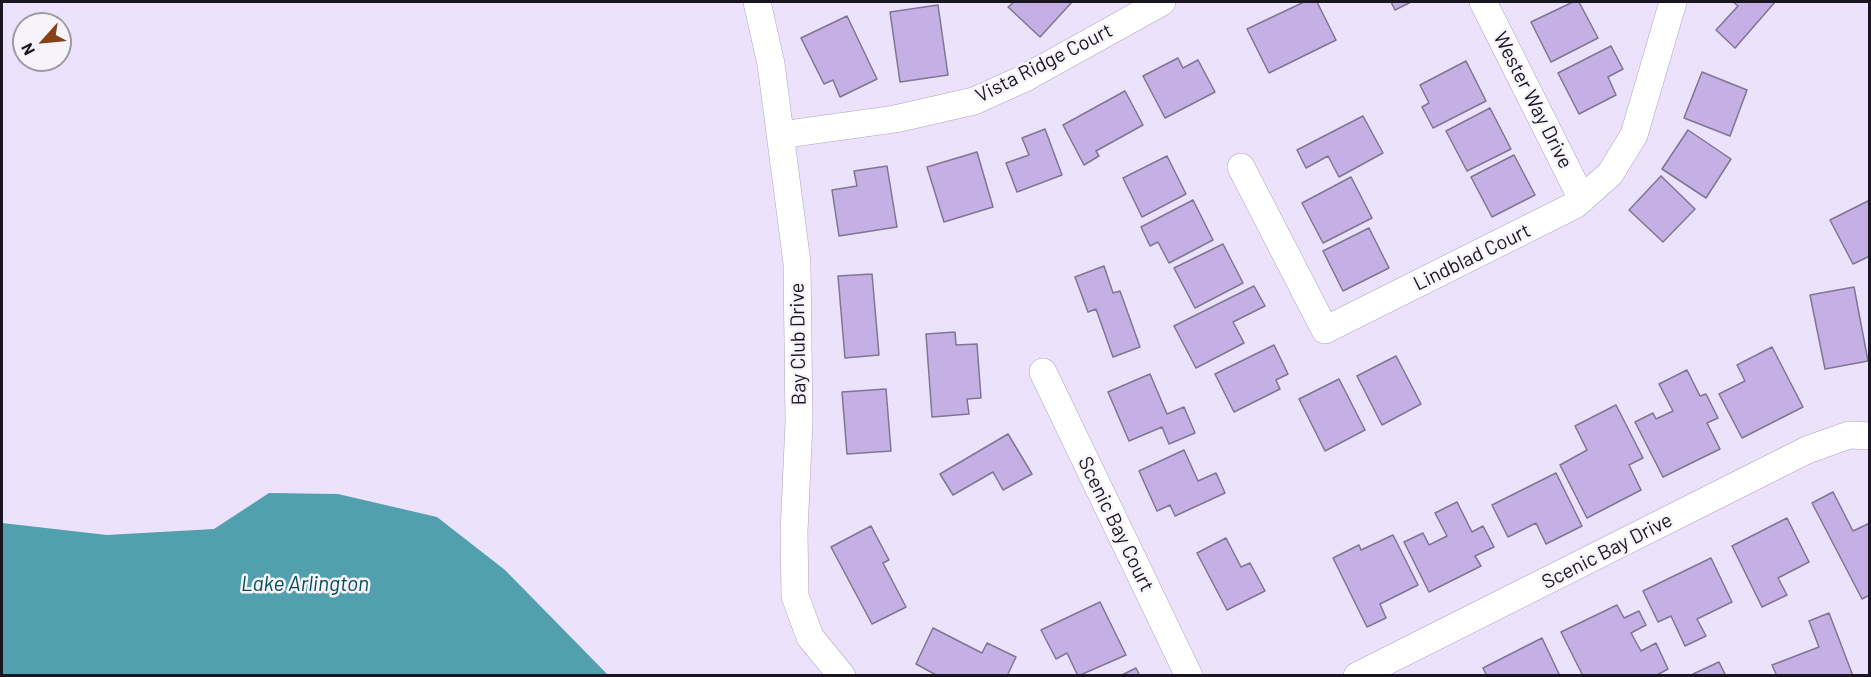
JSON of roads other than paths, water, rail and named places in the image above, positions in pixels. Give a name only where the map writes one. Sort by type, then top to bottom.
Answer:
[{"type":"street","name":"Bay Club Drive","points":[[757,2],[771,64],[797,263],[799,422],[794,532],[795,596],[810,636],[842,675]]},
{"type":"street","name":"Vista Ridge Court","points":[[780,135],[895,119],[974,101],[1025,78],[1162,2]]},
{"type":"street","name":"Wester Way Drive","points":[[1483,2],[1582,199]]},
{"type":"street","name":"Lindblad Court","points":[[1241,167],[1325,330],[1575,206],[1610,174],[1634,135],[1673,2]]},
{"type":"street","name":"Scenic Bay Court","points":[[1042,372],[1189,675]]},
{"type":"street","name":"Scenic Bay Drive","points":[[1357,675],[1807,450],[1849,435],[1864,436]]},
{"type":"water","name":"Lake Arlington","points":[[269,493],[338,494],[437,517],[505,570],[608,675],[2,675],[2,523],[107,535],[214,529]]}]
